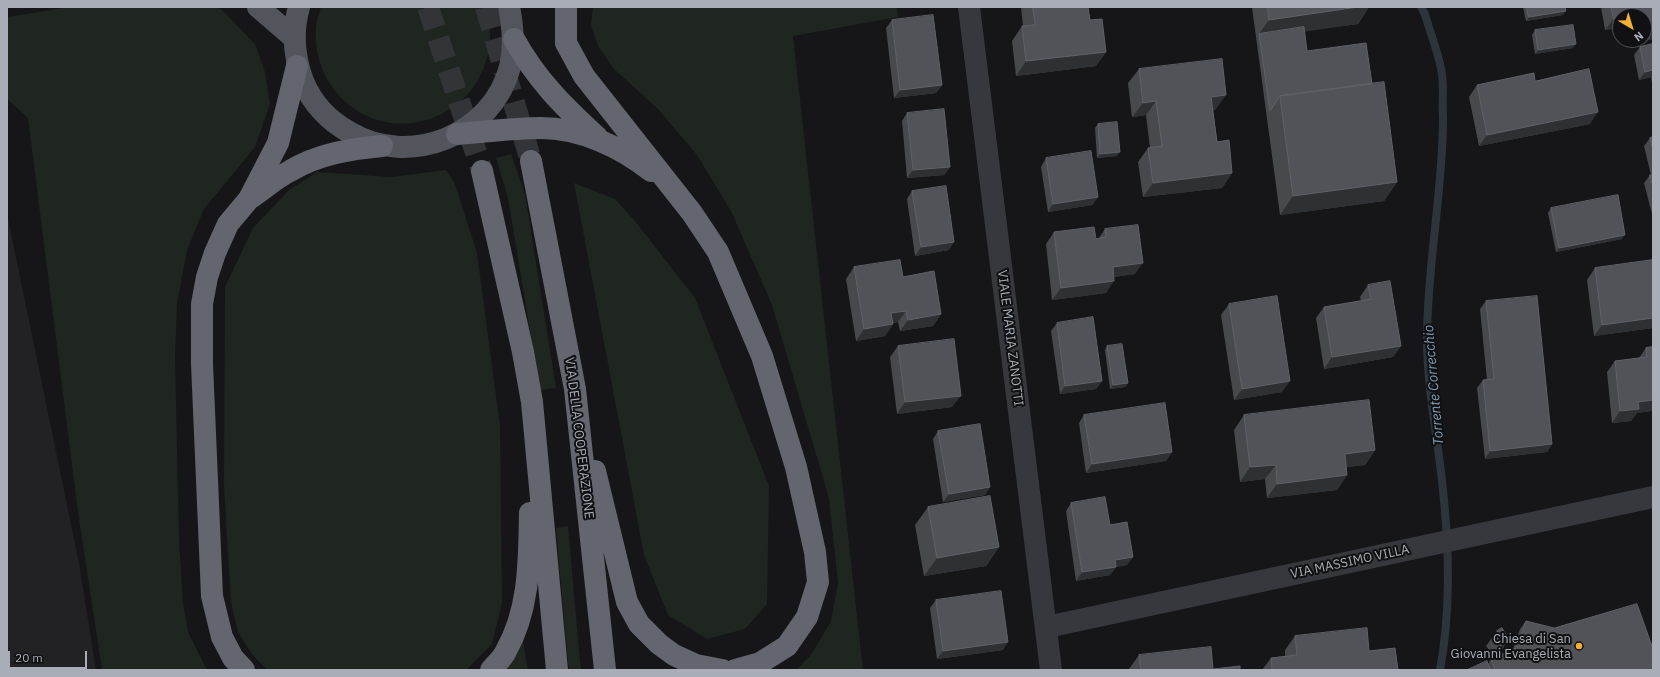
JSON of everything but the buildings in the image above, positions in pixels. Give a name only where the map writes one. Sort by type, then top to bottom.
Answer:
[{"type":"highway","points":[[566,7],[566,43],[584,76],[692,213],[718,252],[762,356],[796,467],[815,552],[818,582],[807,617],[787,646],[760,663],[735,670]]},
{"type":"highway","points":[[515,20],[526,61],[545,86],[566,109],[602,142]]},
{"type":"highway","points":[[244,670],[233,658],[222,637],[212,596],[202,364],[202,304],[207,277],[215,253],[228,224],[249,199],[278,143],[297,66]]},
{"type":"highway","points":[[457,134],[542,128],[573,132],[602,142],[634,158],[672,189]]},
{"type":"highway","points":[[249,199],[290,170],[321,157],[352,149],[382,146]]},
{"type":"highway","name":"VIA DELLA COOPERAZIONE","points":[[531,161],[575,389],[605,670]]},
{"type":"highway","points":[[482,171],[523,352],[532,402],[557,670]]},
{"type":"highway","points":[[575,389],[627,602],[639,624],[659,644],[674,654],[696,665],[722,670]]},
{"type":"highway","points":[[491,670],[506,652],[521,616],[529,574],[532,402]]},
{"type":"main road","points":[[258,7],[294,38]]},
{"type":"main road","points":[[299,7],[294,38],[297,66],[306,89],[324,114],[338,126],[358,138],[382,146],[401,148],[421,147],[440,142],[457,134],[480,117],[498,94],[510,68],[515,20]]},
{"type":"street","name":"VIALE MARIA ZANOTTI","points":[[969,7],[1047,627],[1051,670]]},
{"type":"street","name":"VIA MASSIMO VILLA","points":[[1047,627],[1653,497]]},
{"type":"shaded area","points":[[70,7],[217,7],[222,10],[255,44],[265,72],[270,104],[255,147],[204,209],[187,250],[177,304],[175,357],[179,541],[183,603],[188,632],[207,670],[102,670],[78,512],[28,118],[7,99],[7,17]]},
{"type":"shaded area","points":[[321,7],[485,7],[490,27],[489,51],[486,62],[476,84],[468,94],[458,104],[440,115],[417,122],[394,123],[372,118],[353,108],[337,93],[325,74],[317,52],[316,27]]},
{"type":"shaded area","points":[[593,7],[897,7],[898,17],[793,36],[863,670],[796,670],[811,655],[831,621],[838,583],[829,498],[772,305],[732,213],[697,155],[658,109],[614,69],[598,46],[591,25]]},
{"type":"shaded area","points":[[511,154],[525,194],[556,388],[540,390],[508,198],[496,158]]},
{"type":"shaded area","points":[[446,170],[455,184],[477,253],[500,426],[502,603],[492,644],[466,670],[267,670],[251,653],[238,632],[231,602],[224,487],[225,287],[253,228],[289,190],[317,172],[391,177]]},
{"type":"shaded area","points":[[574,183],[615,199],[635,221],[695,298],[769,486],[767,604],[745,629],[707,639],[668,615],[644,555]]},
{"type":"shaded area","points":[[7,214],[79,563],[96,670],[7,670]]},
{"type":"shaded area","points":[[568,526],[581,670],[569,670],[568,663],[556,528]]},
{"type":"shaded area","points":[[523,641],[528,670],[506,670]]},
{"type":"waterway","name":"Torrente Correcchio","points":[[1421,7],[1425,14],[1439,59],[1443,85],[1442,146],[1430,284],[1427,339],[1427,357],[1442,481],[1448,576],[1446,624],[1440,670]]},
{"type":"tunnel","points":[[428,7],[482,171]]},
{"type":"tunnel","points":[[486,7],[531,161]]},
{"type":"place","name":"Chiesa di San Giovanni Evangelista","points":[[1579,646]]}]
